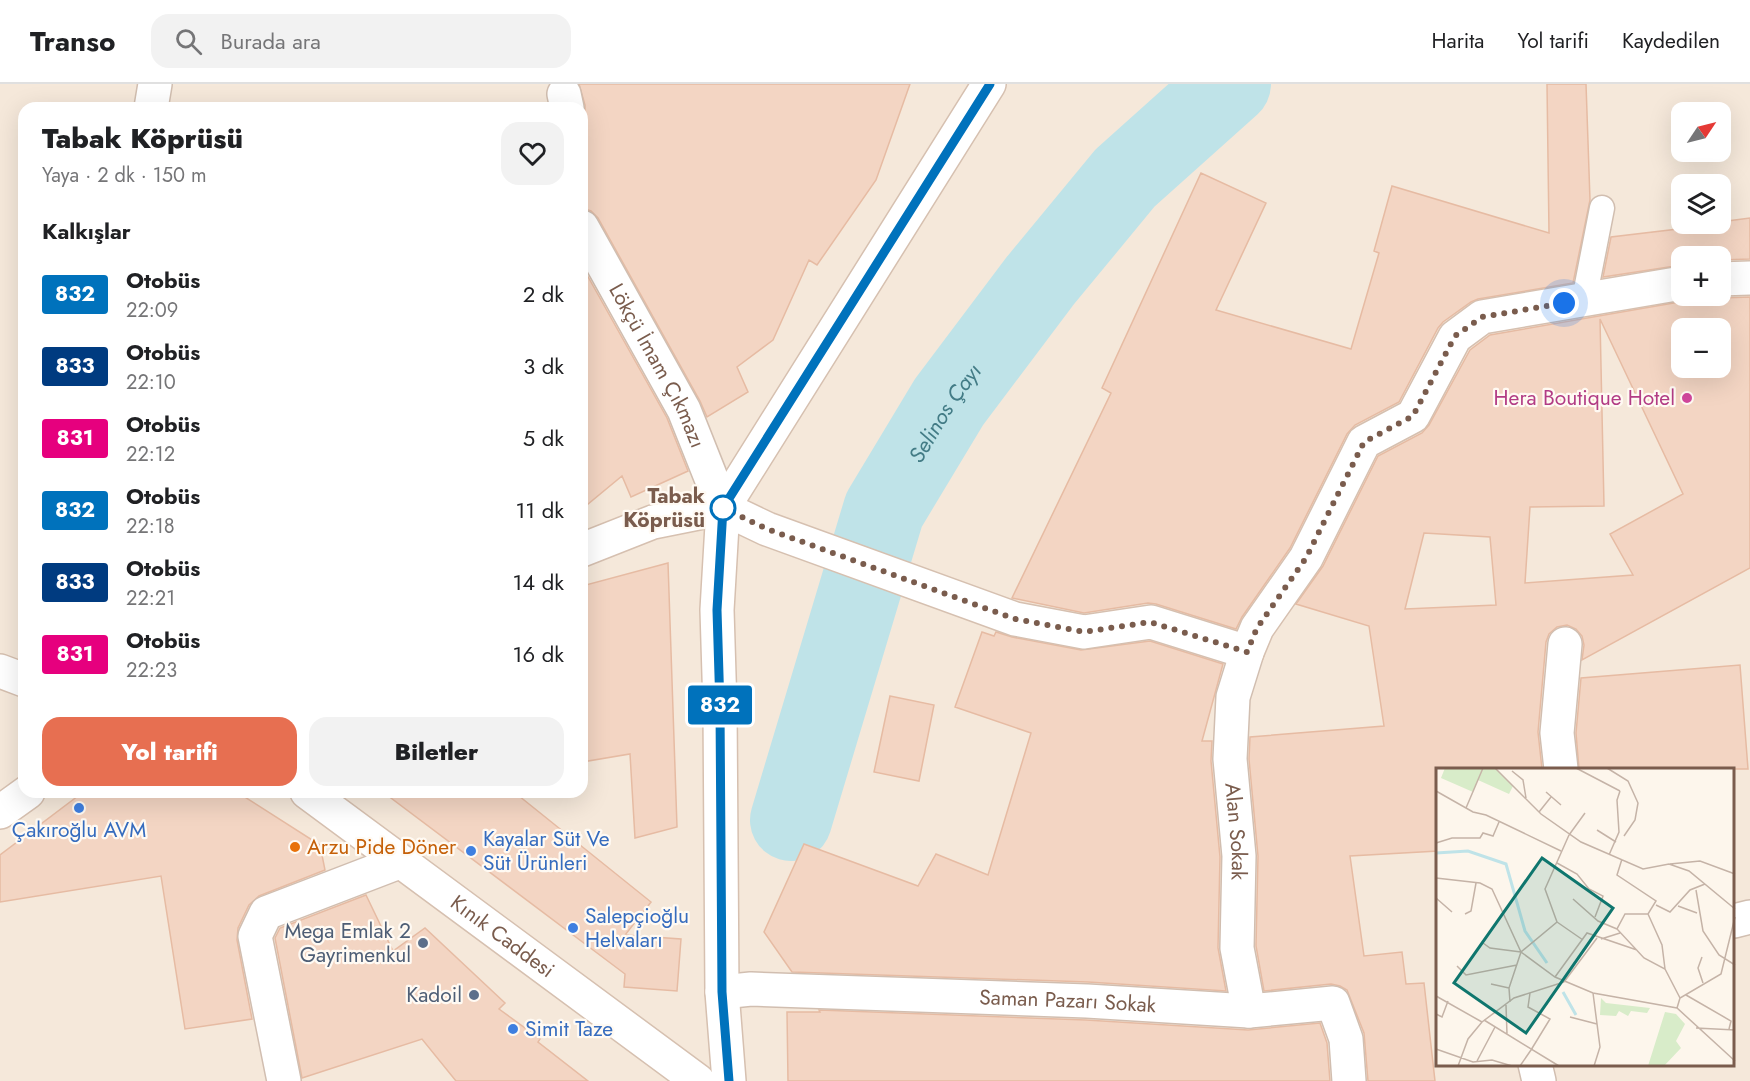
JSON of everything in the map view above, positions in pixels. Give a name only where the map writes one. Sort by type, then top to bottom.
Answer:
[{"type":"main road","points":[[152,102],[155,84]]},
{"type":"main road","points":[[729,1081],[722,992],[717,610],[723,508],[989,84]]},
{"type":"main road","name":"Lökçü İmam Çıkmazı","points":[[588,238],[684,410],[723,508]]},
{"type":"main road","points":[[1731,279],[1750,278]]},
{"type":"main road","name":"Alan Sokak","points":[[1250,1011],[1237,948],[1239,856],[1230,759],[1233,697],[1257,628],[1306,558],[1364,442],[1413,416],[1455,336],[1482,317],[1671,285]]},
{"type":"main road","points":[[588,548],[653,522],[723,508],[767,529],[1015,619],[1084,632],[1150,622],[1247,652]]},
{"type":"main road","points":[[1561,768],[1557,733],[1565,644]]},
{"type":"main road","points":[[0,671],[18,678]]},
{"type":"main road","points":[[0,812],[20,798]]},
{"type":"main road","name":"Kınık Caddesi","points":[[315,798],[698,1081]]},
{"type":"main road","points":[[284,1081],[255,936],[266,913],[399,862]]},
{"type":"main road","points":[[1735,921],[1750,917]]},
{"type":"main road","name":"Saman Pazarı Sokak","points":[[722,992],[751,988],[1075,1000],[1250,1011],[1333,1003],[1346,1039],[1349,1081]]},
{"type":"main road","points":[[1535,1066],[1539,1081]]},
{"type":"lane","points":[[1584,300],[1602,208]]},
{"type":"shaded area","points":[[0,84],[1750,84],[1750,1081],[0,1081]]},
{"type":"building","points":[[579,84],[910,84],[876,180],[817,265],[809,260],[773,340],[737,367],[748,392],[707,417],[598,218],[588,210],[588,102],[584,102]]},
{"type":"building","points":[[1547,84],[1586,84],[1590,200],[1573,283],[1478,299],[1443,322],[1399,402],[1355,425],[1347,434],[1290,548],[1236,629],[1156,604],[1148,603],[1084,613],[1012,598],[1111,393],[1102,388],[1201,173],[1266,203],[1216,310],[1351,349],[1379,253],[1374,251],[1392,186],[1549,233]]},
{"type":"building","points":[[1750,218],[1750,259],[1731,260],[1731,246],[1671,246],[1671,267],[1603,277],[1611,237],[1671,230],[1671,234],[1731,234],[1731,221]]},
{"type":"building","points":[[588,277],[667,418],[688,471],[631,497],[622,476],[588,504]]},
{"type":"building","points":[[1750,297],[1750,568],[1582,660],[1584,645],[1582,636],[1576,629],[1567,625],[1557,627],[1549,634],[1546,642],[1538,732],[1542,768],[1436,768],[1436,851],[1350,856],[1364,956],[1402,952],[1406,984],[1424,983],[1435,1081],[1368,1081],[1364,1033],[1347,990],[1331,984],[1264,991],[1256,946],[1258,856],[1249,759],[1250,737],[1384,726],[1369,626],[1296,604],[1323,566],[1378,456],[1422,433],[1429,425],[1470,350],[1490,335],[1671,303],[1671,306],[1731,306],[1731,298]],"holes":[[[1600,319],[1683,494],[1610,534],[1633,575],[1525,583],[1530,507],[1604,506]],[[1424,533],[1490,537],[1496,605],[1405,609]]]},
{"type":"building","points":[[668,563],[677,827],[635,838],[630,754],[588,761],[588,584]]},
{"type":"building","points":[[982,632],[994,636],[996,632],[1081,650],[1150,641],[1223,664],[1202,741],[1212,741],[1211,761],[1220,857],[1218,948],[1226,991],[1088,982],[792,972],[764,932],[804,844],[918,886],[936,854],[988,875],[1031,733],[955,707]]},
{"type":"building","points":[[1740,665],[1748,769],[1579,768],[1576,733],[1581,678]]},
{"type":"building","points":[[890,696],[934,705],[919,781],[874,772]]},
{"type":"building","points":[[75,798],[246,798],[320,845],[325,870],[259,896],[249,905],[238,928],[237,940],[252,1019],[185,1029],[161,876],[0,902],[0,855]]},
{"type":"building","points":[[391,798],[521,798],[651,902],[625,935],[681,939],[677,991],[624,987],[625,974]]},
{"type":"building","points":[[366,895],[393,951],[425,928],[505,1003],[499,1009],[540,1039],[538,1042],[588,1081],[456,1081],[422,1039],[302,1078],[275,938],[280,928]]},
{"type":"building","points":[[819,1010],[1086,1020],[1248,1030],[1320,1023],[1327,1043],[1330,1081],[788,1081],[787,1012],[820,1012]]},
{"type":"waterway","name":"Selinos Çayı","points":[[791,820],[884,510],[949,402],[1040,281],[1125,178],[1230,84]]},
{"type":"bus line","name":"832","points":[[729,1081],[722,992],[717,610],[723,508],[990,84]]},
{"type":"place","name":"Hera Boutique Hotel","points":[[1687,398]]},
{"type":"place","name":"Tabak Köprüsü","points":[[723,508]]},
{"type":"place","name":"Çakıroğlu AVM","points":[[79,808]]},
{"type":"place","name":"Arzu Pide Döner","points":[[295,847]]},
{"type":"place","name":"Kayalar Süt Ve Süt Ürünleri","points":[[471,851]]},
{"type":"place","name":"Salepçioğlu Helvaları","points":[[573,928]]},
{"type":"place","name":"Mega Emlak 2 Gayrimenkul","points":[[423,943]]},
{"type":"place","name":"Kadoil","points":[[474,995]]},
{"type":"place","name":"Simit Taze","points":[[513,1029]]},
{"type":"route","points":[[723,508],[767,529],[1015,619],[1084,632],[1150,622],[1247,652],[1257,628],[1306,558],[1364,442],[1413,416],[1455,336],[1482,317],[1564,303]]}]
